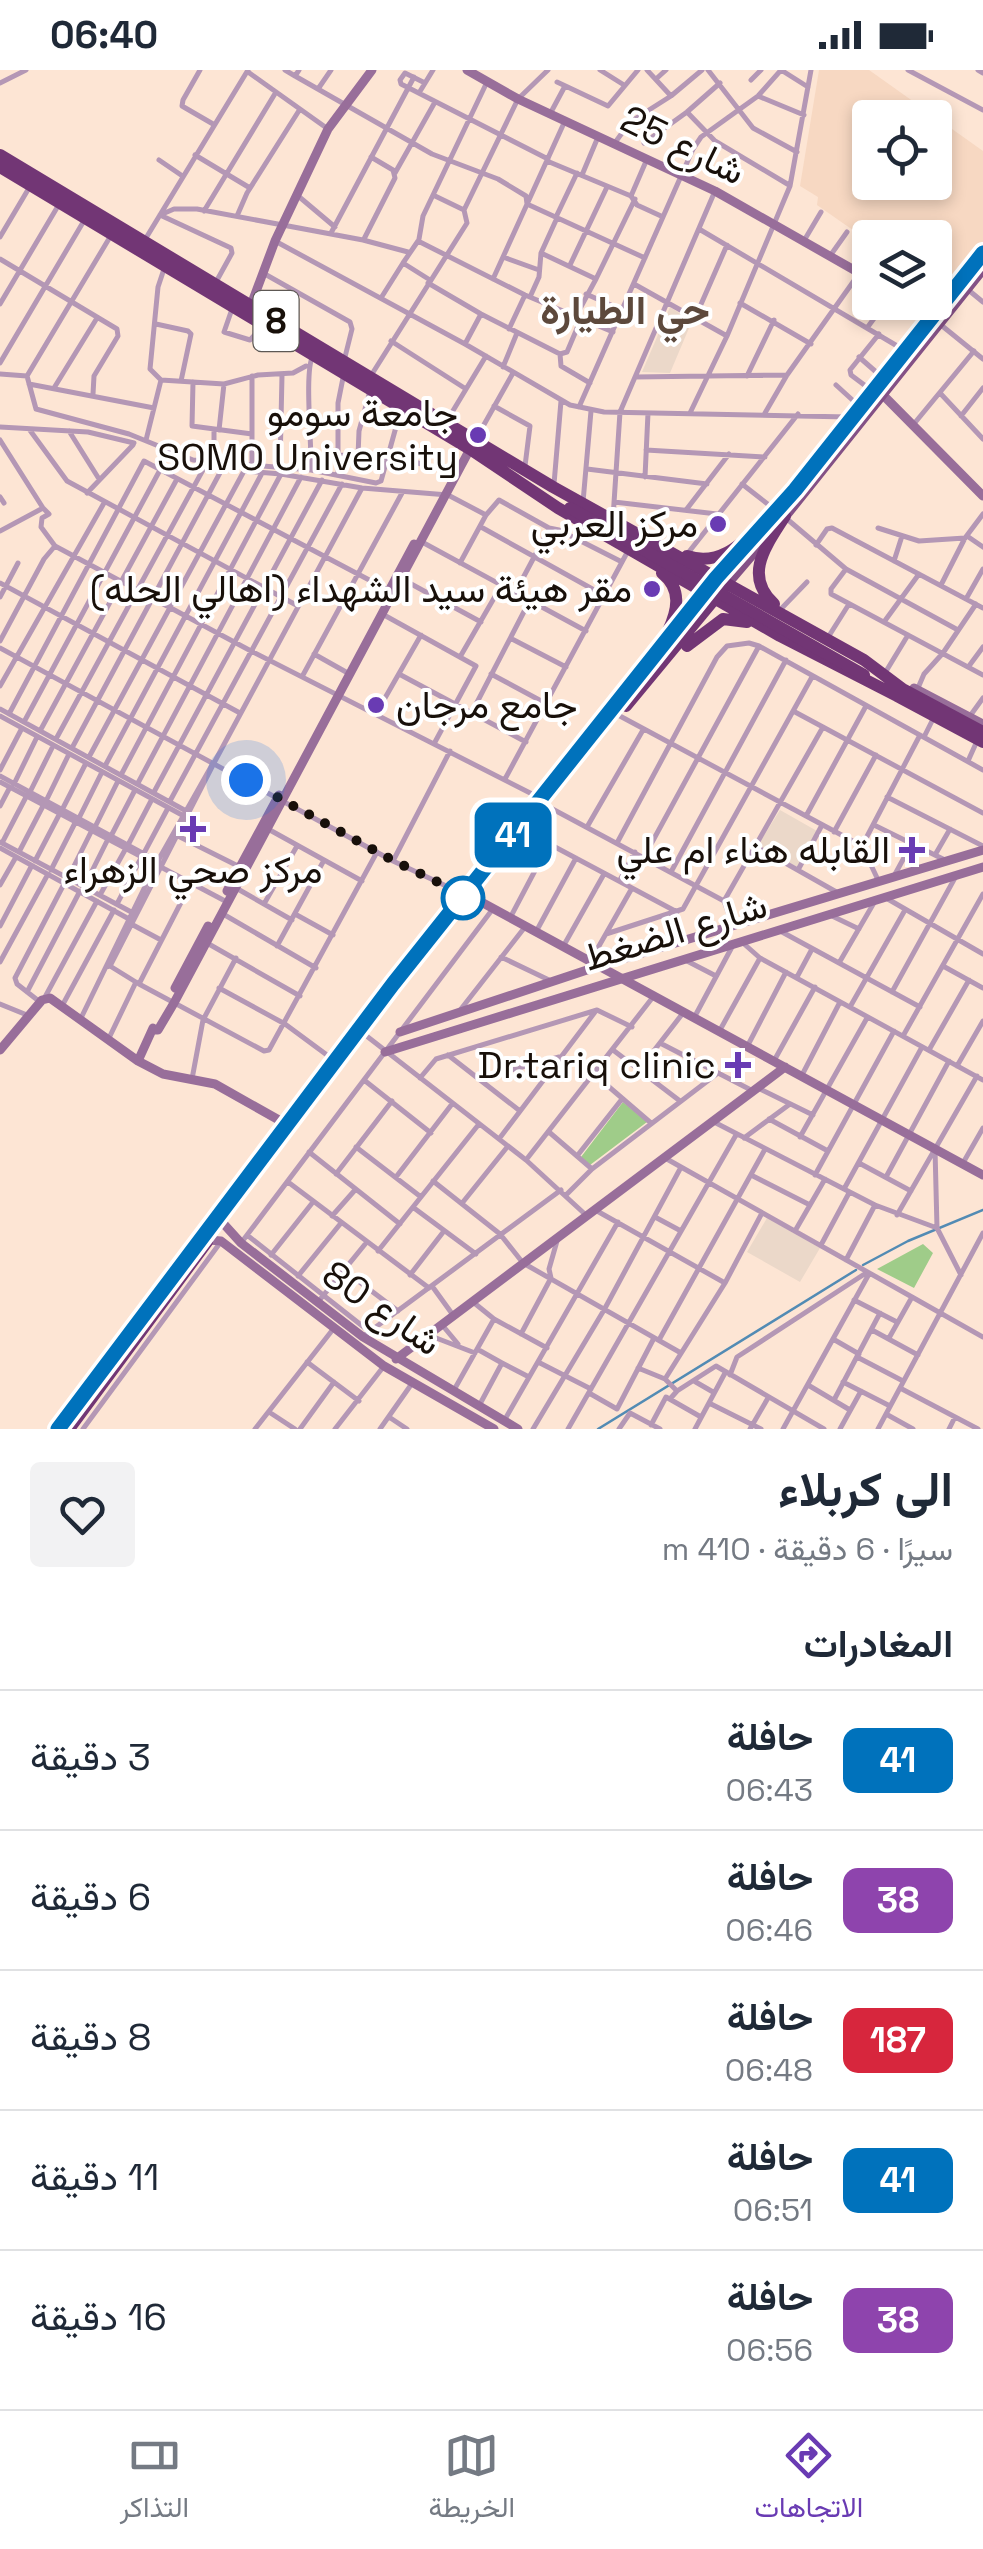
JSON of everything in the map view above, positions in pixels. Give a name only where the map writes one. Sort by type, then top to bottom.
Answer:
[{"type":"highway","name":"8","points":[[0,156],[250,306],[314,354]]},
{"type":"highway","name":"8","points":[[0,167],[263,326],[446,422],[473,444],[550,492],[874,672],[981,738]]},
{"type":"highway","name":"8","points":[[370,383],[401,409],[524,469],[550,492]]},
{"type":"highway","points":[[550,492],[626,556],[645,558],[780,636]]},
{"type":"highway","points":[[575,505],[613,519],[786,614],[874,672]]},
{"type":"highway","points":[[685,558],[703,560],[729,553],[777,515]]},
{"type":"highway","points":[[777,515],[758,568],[764,594],[786,614]]},
{"type":"highway","points":[[469,896],[648,674],[677,604],[670,579],[645,558]]},
{"type":"highway","points":[[677,577],[687,571],[685,558]]},
{"type":"highway","points":[[69,1429],[220,1234],[408,971],[722,581]]},
{"type":"highway","points":[[756,620],[753,608],[764,604]]},
{"type":"highway","points":[[648,674],[722,619],[742,620],[907,692]]},
{"type":"highway","name":"8","points":[[907,692],[934,716],[981,738]]},
{"type":"highway","points":[[58,1429],[334,1060],[396,987]]},
{"type":"main road","points":[[722,581],[936,321],[983,253]]},
{"type":"main road","points":[[798,492],[906,351],[983,269]]},
{"type":"street","points":[[200,70],[182,106],[213,124]]},
{"type":"street","points":[[144,243],[247,70],[328,128]]},
{"type":"street","points":[[285,70],[297,73],[348,107],[450,162],[518,190],[526,196],[527,204]]},
{"type":"street","points":[[318,89],[331,70]]},
{"type":"street","points":[[419,93],[433,70]]},
{"type":"street","name":"شارع 25","points":[[467,70],[565,122],[715,191],[852,270]]},
{"type":"street","points":[[600,70],[624,84]]},
{"type":"street","points":[[557,82],[608,106],[638,70]]},
{"type":"street","points":[[648,70],[672,96]]},
{"type":"street","points":[[656,79],[666,70]]},
{"type":"street","points":[[614,145],[630,122],[705,70],[742,109],[753,128],[797,152]]},
{"type":"street","points":[[751,80],[761,70]]},
{"type":"street","points":[[579,407],[693,149],[706,134],[758,96],[781,70],[808,87]]},
{"type":"street","points":[[690,413],[790,186],[811,70]]},
{"type":"street","points":[[908,70],[982,107]]},
{"type":"street","points":[[0,83],[21,71]]},
{"type":"street","points":[[250,306],[274,241],[328,128],[348,107],[369,71]]},
{"type":"street","points":[[358,456],[359,431],[370,383],[408,313],[467,223],[464,210],[499,134],[518,99],[542,71]]},
{"type":"street","points":[[425,83],[405,74],[400,82],[547,160],[633,197],[637,204],[662,216]]},
{"type":"street","points":[[333,230],[414,77]]},
{"type":"street","points":[[381,298],[418,240],[432,195],[487,82]]},
{"type":"street","points":[[644,143],[720,83]]},
{"type":"street","points":[[550,114],[565,86]]},
{"type":"street","points":[[204,211],[276,92]]},
{"type":"street","points":[[758,96],[804,115]]},
{"type":"street","points":[[364,240],[395,174],[436,102]]},
{"type":"street","points":[[237,216],[250,188],[300,109]]},
{"type":"street","points":[[686,112],[706,134],[790,186]]},
{"type":"street","points":[[493,279],[565,122]]},
{"type":"street","points":[[509,329],[528,296],[556,218],[598,136]]},
{"type":"street","points":[[195,155],[250,188]]},
{"type":"street","points":[[371,157],[395,174]]},
{"type":"street","points":[[403,262],[481,314],[560,354],[568,352],[586,294],[616,245],[647,159]]},
{"type":"street","points":[[158,160],[182,175]]},
{"type":"street","points":[[0,238],[3,226],[30,185]]},
{"type":"street","points":[[570,266],[607,186]]},
{"type":"street","points":[[613,519],[620,412],[715,191]]},
{"type":"street","points":[[297,195],[333,230]]},
{"type":"street","points":[[432,195],[464,210]]},
{"type":"street","points":[[0,304],[60,203]]},
{"type":"street","points":[[527,204],[645,258]]},
{"type":"street","points":[[160,215],[174,209],[204,211],[333,230],[408,252]]},
{"type":"street","points":[[804,241],[820,212]]},
{"type":"street","points":[[160,215],[230,248],[232,253],[215,284]]},
{"type":"street","points":[[0,363],[86,219]]},
{"type":"street","points":[[699,229],[906,351]]},
{"type":"street","points":[[830,256],[847,232]]},
{"type":"street","points":[[112,234],[27,376],[36,409],[192,460],[252,463],[301,478],[362,488],[446,492],[486,514]]},
{"type":"street","points":[[418,240],[528,296],[613,332]]},
{"type":"street","points":[[274,241],[561,400],[591,411],[852,418]]},
{"type":"street","points":[[695,318],[727,245]]},
{"type":"street","points":[[542,253],[596,279]]},
{"type":"street","points":[[503,257],[539,270]]},
{"type":"street","points":[[0,259],[118,332],[94,376],[93,394]]},
{"type":"street","points":[[165,266],[158,287],[150,370],[161,380],[224,384],[252,376],[282,375],[314,354]]},
{"type":"street","points":[[262,273],[350,322],[352,329],[338,403],[338,475]]},
{"type":"street","points":[[633,284],[727,336]]},
{"type":"street","points":[[765,413],[787,375],[852,284]]},
{"type":"street","points":[[966,288],[983,302]]},
{"type":"street","points":[[586,294],[622,310]]},
{"type":"street","points":[[740,303],[811,344]]},
{"type":"street","points":[[233,307],[224,332],[250,340],[263,326]]},
{"type":"street","points":[[465,344],[481,314]]},
{"type":"street","points":[[54,388],[97,318]]},
{"type":"street","points":[[747,376],[774,320]]},
{"type":"street","points":[[866,328],[872,320]]},
{"type":"street","points":[[936,321],[983,358]]},
{"type":"street","points":[[156,324],[190,334],[180,381]]},
{"type":"street","points":[[503,367],[517,332]]},
{"type":"street","points":[[879,334],[850,370],[851,375],[878,392],[983,496]]},
{"type":"street","points":[[391,342],[466,389]]},
{"type":"street","points":[[913,425],[974,351]]},
{"type":"street","points":[[311,470],[314,354]]},
{"type":"street","points":[[560,354],[562,366],[590,383]]},
{"type":"street","points":[[446,422],[486,356]]},
{"type":"street","points":[[859,357],[884,379]]},
{"type":"street","points":[[338,693],[346,672],[513,373]]},
{"type":"street","points":[[0,374],[27,376]]},
{"type":"street","points":[[42,1001],[15,982],[15,978],[280,470],[282,375]]},
{"type":"street","points":[[635,377],[787,375]]},
{"type":"street","points":[[252,376],[252,463]]},
{"type":"street","points":[[87,493],[140,441],[161,380]]},
{"type":"street","points":[[193,382],[192,426],[252,434]]},
{"type":"street","points":[[29,384],[154,408]]},
{"type":"street","points":[[214,460],[224,384]]},
{"type":"street","points":[[836,384],[860,407]]},
{"type":"street","points":[[962,416],[983,388]]},
{"type":"street","points":[[940,393],[983,439]]},
{"type":"street","points":[[550,492],[558,464],[561,400]]},
{"type":"street","points":[[494,406],[530,426],[524,469]]},
{"type":"street","points":[[0,926],[244,471],[261,474],[311,470],[380,483],[401,409]]},
{"type":"street","points":[[575,505],[587,469],[591,411]]},
{"type":"street","points":[[645,477],[648,413]]},
{"type":"street","points":[[685,558],[798,414]]},
{"type":"street","points":[[76,420],[72,431],[100,480]]},
{"type":"street","points":[[0,427],[72,431],[140,441]]},
{"type":"street","points":[[28,428],[64,479],[298,606]]},
{"type":"street","points":[[0,440],[49,514],[42,518],[41,527],[55,546],[251,651],[435,742],[696,886],[724,902],[733,926]]},
{"type":"street","points":[[646,450],[764,457]]},
{"type":"street","points":[[686,510],[729,454]]},
{"type":"street","points":[[340,456],[388,456],[428,466]]},
{"type":"street","points":[[0,730],[4,715],[144,461],[392,592]]},
{"type":"street","points":[[162,940],[115,907],[1,844],[204,468]]},
{"type":"street","points":[[0,885],[222,469]]},
{"type":"street","points":[[587,469],[707,484]]},
{"type":"street","points":[[160,470],[49,674],[0,776],[225,901]]},
{"type":"street","points":[[0,962],[261,474]]},
{"type":"street","points":[[27,992],[301,478]]},
{"type":"street","points":[[0,806],[176,479]]},
{"type":"street","points":[[0,1050],[42,1001],[322,480]]},
{"type":"street","points":[[62,1006],[342,484]]},
{"type":"street","points":[[742,484],[846,569],[958,630]]},
{"type":"street","points":[[162,866],[362,488]]},
{"type":"street","points":[[303,675],[402,492]]},
{"type":"street","points":[[138,1061],[383,615],[446,492]]},
{"type":"street","points":[[460,563],[486,514],[498,500],[549,528],[626,556],[505,780]]},
{"type":"street","points":[[614,502],[718,514]]},
{"type":"street","points":[[0,686],[104,503]]},
{"type":"street","points":[[0,531],[44,508]]},
{"type":"street","points":[[941,585],[983,514]]},
{"type":"street","points":[[479,526],[605,596]]},
{"type":"street","points":[[515,593],[549,528]]},
{"type":"street","points":[[816,545],[829,528],[979,606],[907,692],[983,724]]},
{"type":"street","points":[[878,528],[919,541],[966,537],[983,546]]},
{"type":"street","points":[[894,561],[902,536]]},
{"type":"street","points":[[422,542],[586,631]]},
{"type":"street","points":[[55,546],[0,644],[16,656],[394,861],[493,908],[983,1175]]},
{"type":"street","points":[[0,597],[2,581],[18,563]]},
{"type":"street","points":[[846,569],[830,592],[983,674]]},
{"type":"street","points":[[966,599],[983,569]]},
{"type":"street","points":[[884,622],[919,574]]},
{"type":"street","points":[[402,579],[480,622]]},
{"type":"street","points":[[2,581],[240,713]]},
{"type":"street","points":[[786,614],[807,582]]},
{"type":"street","points":[[460,657],[502,586]]},
{"type":"street","points":[[472,712],[530,600]]},
{"type":"street","points":[[827,639],[849,604]]},
{"type":"street","points":[[383,615],[476,666],[435,742]]},
{"type":"street","points":[[874,672],[908,634]]},
{"type":"street","points":[[378,712],[421,635]]},
{"type":"street","points":[[512,639],[566,666]]},
{"type":"street","points":[[617,842],[722,650],[748,643],[786,660],[983,770]]},
{"type":"street","points":[[644,857],[759,646]]},
{"type":"street","points":[[969,666],[983,646]]},
{"type":"street","points":[[314,654],[346,672]]},
{"type":"street","points":[[671,872],[786,660]]},
{"type":"street","points":[[399,674],[526,742]]},
{"type":"street","points":[[491,674],[546,704]]},
{"type":"street","points":[[606,934],[683,909],[812,676]]},
{"type":"street","points":[[970,717],[983,698]]},
{"type":"street","points":[[806,816],[866,706]]},
{"type":"street","points":[[795,712],[983,813]]},
{"type":"street","points":[[4,715],[187,814]]},
{"type":"street","points":[[618,715],[862,846],[879,882]]},
{"type":"street","points":[[862,846],[934,716]]},
{"type":"street","points":[[724,902],[823,728]]},
{"type":"street","points":[[587,827],[643,730]]},
{"type":"street","points":[[968,761],[981,738]]},
{"type":"street","points":[[394,861],[450,751]]},
{"type":"street","points":[[834,832],[876,755]]},
{"type":"street","points":[[887,796],[983,848]]},
{"type":"street","points":[[171,1001],[222,914],[242,867],[268,829],[281,799]]},
{"type":"street","points":[[81,1018],[187,814]]},
{"type":"street","points":[[874,824],[948,861]]},
{"type":"street","points":[[798,870],[822,825]]},
{"type":"street","points":[[268,829],[362,881]]},
{"type":"street","points":[[935,855],[950,830]]},
{"type":"street","points":[[524,831],[676,912]]},
{"type":"street","points":[[178,836],[242,867]]},
{"type":"street","points":[[893,878],[912,843]]},
{"type":"street","points":[[510,918],[549,844]]},
{"type":"street","points":[[264,904],[297,846]]},
{"type":"street","points":[[756,846],[840,894]]},
{"type":"street","name":"شارع الضغط","points":[[400,1032],[593,965],[983,848]]},
{"type":"street","points":[[108,966],[203,1020],[269,1050],[377,852]]},
{"type":"street","points":[[620,880],[634,852]]},
{"type":"street","points":[[535,932],[576,858]]},
{"type":"street","points":[[277,946],[324,862]]},
{"type":"street","name":"شارع الضغط","points":[[385,1052],[983,868]]},
{"type":"street","points":[[562,947],[604,874]]},
{"type":"street","points":[[892,992],[956,876]]},
{"type":"street","points":[[108,1041],[191,882]]},
{"type":"street","points":[[928,884],[946,895]]},
{"type":"street","points":[[236,888],[333,935]]},
{"type":"street","points":[[593,965],[632,888]]},
{"type":"street","points":[[902,1036],[983,894]]},
{"type":"street","points":[[839,963],[880,900],[983,954]]},
{"type":"street","points":[[802,905],[808,922]]},
{"type":"street","points":[[244,1239],[493,908]]},
{"type":"street","points":[[850,1007],[904,910]]},
{"type":"street","points":[[222,914],[316,968]]},
{"type":"street","points":[[830,915],[858,930]]},
{"type":"street","points":[[459,1011],[525,926]]},
{"type":"street","points":[[780,930],[920,1007]]},
{"type":"street","points":[[206,942],[300,996]]},
{"type":"street","points":[[640,1070],[688,1016],[738,943],[980,1078],[897,1215]]},
{"type":"street","points":[[796,977],[812,949]]},
{"type":"street","points":[[501,957],[551,981]]},
{"type":"street","points":[[192,1078],[203,1020],[236,958]]},
{"type":"street","points":[[719,1032],[760,958]]},
{"type":"street","points":[[685,960],[716,976]]},
{"type":"street","points":[[943,966],[983,988]]},
{"type":"street","points":[[747,1048],[786,972]]},
{"type":"street","points":[[820,1245],[858,1162],[969,980]]},
{"type":"street","points":[[774,1062],[815,987]]},
{"type":"street","points":[[220,988],[285,1024],[334,1060]]},
{"type":"street","points":[[526,1160],[653,997]]},
{"type":"street","points":[[42,1001],[50,998],[108,1041],[163,1074],[215,1084],[286,1124]]},
{"type":"street","points":[[801,1076],[840,1002]]},
{"type":"street","points":[[0,1004],[30,1016]]},
{"type":"street","points":[[420,1078],[436,1059],[597,1010],[632,1026]]},
{"type":"street","points":[[498,1139],[597,1010]]},
{"type":"street","points":[[800,1138],[868,1016]]},
{"type":"street","points":[[957,1066],[983,1022]]},
{"type":"street","points":[[815,1174],[894,1032]]},
{"type":"street","points":[[364,1034],[591,1213],[618,1222],[725,1283]]},
{"type":"street","points":[[974,1036],[983,1041]]},
{"type":"street","points":[[660,1043],[813,1115]]},
{"type":"street","points":[[613,1050],[680,1101]]},
{"type":"street","points":[[448,1055],[520,1110]]},
{"type":"street","points":[[479,1078],[562,1056]]},
{"type":"street","points":[[886,1176],[949,1061]]},
{"type":"street","points":[[396,1359],[785,1067]]},
{"type":"street","points":[[367,1334],[500,1234],[564,1193],[718,1073]]},
{"type":"street","points":[[594,1074],[651,1122]]},
{"type":"street","points":[[364,1080],[430,1133]]},
{"type":"street","points":[[577,1156],[622,1098]]},
{"type":"street","points":[[336,1174],[392,1101]]},
{"type":"street","points":[[396,1177],[452,1103]]},
{"type":"street","points":[[568,1429],[708,1185],[740,1137],[790,1104]]},
{"type":"street","points":[[769,1119],[828,1151]]},
{"type":"street","points":[[712,1121],[875,1205],[937,1228]]},
{"type":"street","points":[[378,1252],[479,1124]]},
{"type":"street","points":[[963,1163],[983,1128]]},
{"type":"street","points":[[549,1132],[592,1169]]},
{"type":"street","points":[[463,1202],[508,1146]]},
{"type":"street","points":[[356,1147],[422,1197]]},
{"type":"street","points":[[935,1148],[937,1228],[961,1275]]},
{"type":"street","points":[[538,1362],[617,1409],[764,1150]]},
{"type":"street","points":[[310,1152],[400,1224]]},
{"type":"street","points":[[662,1157],[983,1336]]},
{"type":"street","points":[[858,1162],[911,1191]]},
{"type":"street","points":[[533,1429],[604,1310],[680,1169]]},
{"type":"street","points":[[751,1175],[810,1206]]},
{"type":"street","points":[[795,1231],[824,1179]]},
{"type":"street","points":[[433,1181],[500,1234],[523,1262],[681,1352]]},
{"type":"street","points":[[287,1182],[430,1288],[454,1315]]},
{"type":"street","points":[[332,1216],[355,1190]]},
{"type":"street","points":[[268,1258],[313,1202]]},
{"type":"street","points":[[846,1260],[875,1205]]},
{"type":"street","points":[[414,1208],[476,1254]]},
{"type":"street","points":[[665,1379],[725,1283],[762,1213]]},
{"type":"street","points":[[655,1217],[681,1231]]},
{"type":"street","points":[[504,1421],[618,1222]]},
{"type":"street","points":[[296,1280],[341,1223]]},
{"type":"street","points":[[410,1274],[444,1231]]},
{"type":"street","points":[[878,1429],[983,1233]]},
{"type":"street","points":[[83,1429],[220,1234]]},
{"type":"street","name":"شارع 80","points":[[220,1234],[244,1239],[396,1359],[518,1429]]},
{"type":"street","name":"شارع 80","points":[[220,1234],[384,1366],[494,1429]]},
{"type":"street","points":[[521,1334],[551,1278],[549,1269],[557,1238]]},
{"type":"street","points":[[320,1299],[366,1243]]},
{"type":"street","points":[[345,1271],[398,1310]]},
{"type":"street","points":[[783,1429],[867,1273]]},
{"type":"street","points":[[695,1429],[737,1358],[867,1273]]},
{"type":"street","points":[[889,1338],[912,1297]]},
{"type":"street","points":[[854,1300],[897,1322]]},
{"type":"street","points":[[471,1301],[494,1319],[547,1348]]},
{"type":"street","points":[[834,1400],[880,1314]]},
{"type":"street","points":[[453,1393],[494,1319]]},
{"type":"street","points":[[441,1324],[460,1346]]},
{"type":"street","points":[[254,1429],[334,1328]]},
{"type":"street","points":[[872,1330],[918,1355]]},
{"type":"street","points":[[428,1334],[476,1351],[529,1377]]},
{"type":"street","points":[[832,1339],[978,1429]]},
{"type":"street","points":[[307,1362],[359,1401]]},
{"type":"street","points":[[478,1406],[502,1363]]},
{"type":"street","points":[[335,1429],[384,1366]]},
{"type":"street","points":[[670,1399],[716,1366],[820,1428]]},
{"type":"street","points":[[638,1368],[665,1379],[677,1391]]},
{"type":"street","points":[[694,1381],[714,1393]]},
{"type":"street","points":[[269,1412],[297,1429],[334,1382]]},
{"type":"street","points":[[380,1429],[413,1382]]},
{"type":"street","points":[[844,1382],[890,1406]]},
{"type":"street","points":[[808,1385],[850,1410]]},
{"type":"street","points":[[840,1429],[861,1391]]},
{"type":"street","points":[[652,1424],[664,1398],[701,1417]]},
{"type":"street","points":[[752,1427],[768,1398]]},
{"type":"street","points":[[709,1403],[761,1429]]},
{"type":"street","points":[[619,1429],[630,1414],[660,1429]]},
{"type":"street","points":[[886,1414],[914,1429]]},
{"type":"street","points":[[949,1429],[955,1417]]},
{"type":"street","points":[[389,1418],[407,1429]]},
{"type":"shaded area","points":[[819,70],[869,70],[911,100],[852,100],[852,200],[952,200],[952,129],[983,151],[983,245],[952,284],[952,220],[852,220],[852,229],[817,205],[818,197],[800,186]]},
{"type":"shaded area","points":[[670,307],[692,321],[670,373],[642,372]]},
{"type":"shaded area","points":[[780,810],[817,831],[797,867],[758,845]]},
{"type":"shaded area","points":[[767,1218],[820,1248],[800,1282],[747,1252]]},
{"type":"green space","points":[[623,1102],[647,1122],[590,1165],[581,1157]]},
{"type":"green space","points":[[923,1244],[933,1253],[914,1288],[877,1269]]},
{"type":"waterway","points":[[863,1265],[908,1241],[983,1210]]},
{"type":"waterway","points":[[598,1429],[856,1270]]},
{"type":"bus line","name":"41","points":[[58,1429],[393,984],[716,578],[795,490],[983,253]]},
{"type":"place","name":"جامعة سومو SOMO University","points":[[478,435]]},
{"type":"place","name":"مركز العربي","points":[[718,524]]},
{"type":"place","name":"مقر هيئة سيد الشهداء (اهالي الحله)","points":[[652,589]]},
{"type":"place","name":"جامع مرجان","points":[[376,705]]},
{"type":"place","name":"مركز صحي الزهراء","points":[[193,829]]},
{"type":"place","name":"القابله هناء ام علي","points":[[912,850]]},
{"type":"place","name":"Dr.tariq clinic","points":[[738,1065]]},
{"type":"district","name":"حي الطيارة","points":[[625,310]]},
{"type":"route","points":[[246,780],[465,895],[463,898]]}]
